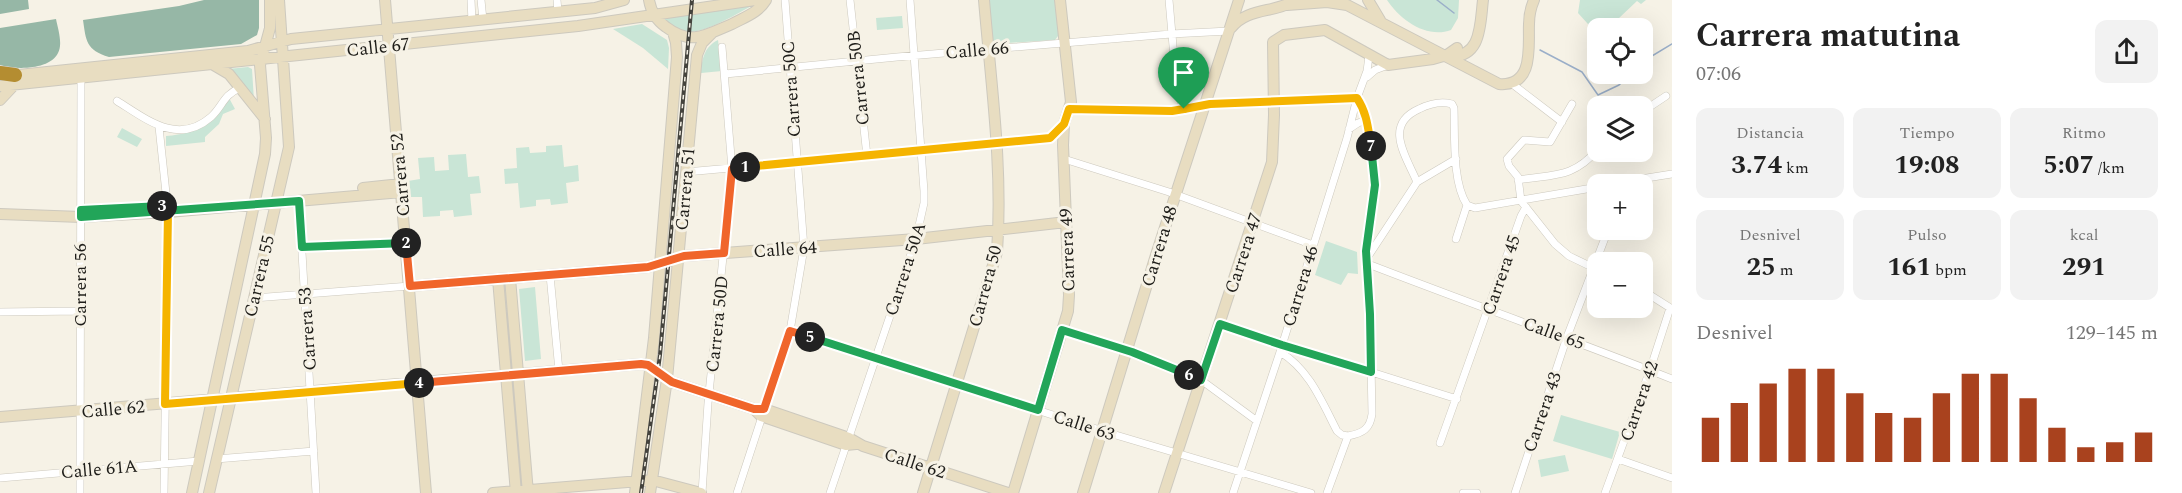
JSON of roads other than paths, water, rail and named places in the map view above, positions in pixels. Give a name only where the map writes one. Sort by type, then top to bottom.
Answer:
[{"type":"highway","points":[[0,75],[15,80]]},
{"type":"main road","points":[[261,59],[270,28],[270,0]]},
{"type":"main road","points":[[279,0],[282,41]]},
{"type":"main road","name":"Carrera 52","points":[[385,0],[426,493]]},
{"type":"main road","name":"Calle 67","points":[[0,86],[15,80],[248,51],[282,41],[602,8],[623,0]]},
{"type":"main road","points":[[649,0],[653,15],[658,21],[673,32],[690,38],[702,37],[756,12],[766,0]]},
{"type":"main road","name":"Calle 67","points":[[15,80],[81,77],[578,26],[755,0]]},
{"type":"main road","name":"Carrera 50","points":[[923,493],[994,261],[999,230],[996,144],[984,0]]},
{"type":"main road","name":"Carrera 49","points":[[1013,493],[1068,311],[1063,146],[1064,124],[1071,102],[1060,0]]},
{"type":"main road","points":[[1368,0],[1382,23]]},
{"type":"main road","points":[[1369,56],[1388,65],[1444,56],[1454,57],[1461,51],[1474,46],[1483,0]]},
{"type":"main road","points":[[1238,2],[1241,12],[1291,3],[1340,3],[1351,6],[1499,84],[1511,83],[1522,75],[1528,61],[1528,21],[1534,0]]},
{"type":"main road","name":"Carrera 48","points":[[1083,493],[1175,195],[1238,2]]},
{"type":"main road","points":[[1229,31],[1234,24],[1256,11]]},
{"type":"main road","points":[[468,37],[474,21]]},
{"type":"main road","name":"Carrera 47","points":[[1164,493],[1273,154],[1273,42],[1284,35],[1324,30],[1369,56]]},
{"type":"main road","name":"Carrera 51","points":[[635,493],[661,264],[677,63],[677,47],[673,32]]},
{"type":"main road","name":"Carrera 51","points":[[650,493],[667,379],[681,256],[697,55],[702,43],[712,33]]},
{"type":"main road","name":"Carrera 55","points":[[209,493],[290,141],[282,41]]},
{"type":"main road","points":[[1433,50],[1461,51]]},
{"type":"main road","points":[[1461,51],[1467,67]]},
{"type":"main road","name":"Carrera 55","points":[[192,493],[266,150],[261,59]]},
{"type":"main road","points":[[212,63],[225,71],[265,119]]},
{"type":"main road","points":[[0,100],[15,80]]},
{"type":"main road","points":[[0,214],[81,214],[167,209],[401,188]]},
{"type":"main road","points":[[277,200],[299,201],[401,188]]},
{"type":"main road","points":[[0,208],[81,214]]},
{"type":"main road","name":"Calle 64","points":[[410,286],[648,267],[681,256],[916,239],[1066,222]]},
{"type":"main road","points":[[663,238],[667,246],[681,256]]},
{"type":"main road","points":[[510,278],[528,491]]},
{"type":"main road","points":[[498,279],[516,492]]},
{"type":"main road","name":"Calle 62","points":[[0,417],[635,364],[651,367],[672,382],[850,443],[1008,493]]},
{"type":"main road","points":[[493,493],[637,480],[652,480],[701,493]]},
{"type":"street","points":[[471,0],[474,21]]},
{"type":"street","points":[[474,21],[481,0]]},
{"type":"street","points":[[557,0],[558,12]]},
{"type":"street","name":"Carrera 50C","points":[[738,493],[760,411],[790,331],[804,248],[785,0]]},
{"type":"street","name":"Carrera 50B","points":[[850,0],[867,156]]},
{"type":"street","name":"Carrera 50A","points":[[830,493],[850,443],[916,239],[924,202],[909,0]]},
{"type":"street","points":[[1169,0],[1177,92],[1184,109]]},
{"type":"street","name":"Calle 66","points":[[725,74],[988,49],[1229,31]]},
{"type":"street","name":"Carrera 50D","points":[[701,493],[732,169],[722,47]]},
{"type":"street","name":"Carrera 46","points":[[1233,493],[1281,349],[1365,78],[1369,56]]},
{"type":"street","points":[[1365,78],[1388,65]]},
{"type":"street","name":"Carrera 56","points":[[80,493],[81,77]]},
{"type":"street","points":[[1511,83],[1562,122]]},
{"type":"street","points":[[117,101],[159,127],[180,129],[205,122],[215,113],[226,96],[240,88]]},
{"type":"street","points":[[1653,105],[1666,96]]},
{"type":"street","points":[[1069,109],[1172,111],[1204,105],[1357,98],[1367,120],[1375,185],[1366,241],[1371,372],[1371,422],[1368,428],[1363,432],[1348,436],[1337,431],[1311,383],[1300,367],[1281,349]]},
{"type":"street","points":[[1417,182],[1398,133],[1403,118],[1431,104],[1452,104],[1456,159],[1462,198],[1467,205],[1475,207],[1524,204],[1587,190]]},
{"type":"street","points":[[1572,104],[1550,142],[1521,141],[1507,159],[1518,180],[1524,204],[1560,250],[1587,265]]},
{"type":"street","points":[[1349,129],[1367,120]]},
{"type":"street","points":[[1050,138],[1064,124]]},
{"type":"street","points":[[159,127],[167,209],[164,493]]},
{"type":"street","points":[[686,172],[1050,138],[1063,146]]},
{"type":"street","points":[[1064,159],[1175,195],[1313,245]]},
{"type":"street","points":[[1367,261],[1417,182],[1456,159]]},
{"type":"street","points":[[1518,180],[1553,176],[1574,170],[1587,162]]},
{"type":"street","points":[[1653,178],[1672,174]]},
{"type":"street","name":"Carrera 53","points":[[299,201],[316,493]]},
{"type":"street","name":"Carrera 45","points":[[1440,443],[1524,204]]},
{"type":"street","points":[[1456,239],[1467,205]]},
{"type":"street","points":[[302,247],[406,242]]},
{"type":"street","name":"Calle 65","points":[[1367,261],[1488,310],[1567,337],[1672,379]]},
{"type":"street","points":[[550,275],[559,371]]},
{"type":"street","name":"Calle 64","points":[[253,298],[410,286]]},
{"type":"street","name":"Carrera 43","points":[[1515,493],[1567,337],[1587,291]]},
{"type":"street","points":[[1653,297],[1671,309]]},
{"type":"street","name":"Carrera 42","points":[[1605,493],[1671,309]]},
{"type":"street","points":[[0,312],[80,311]]},
{"type":"street","points":[[1220,324],[1281,349],[1371,372],[1457,399]]},
{"type":"street","points":[[1062,330],[1128,351],[1201,380],[1257,421]]},
{"type":"street","name":"Calle 63","points":[[790,331],[1103,431],[1311,493]]},
{"type":"street","points":[[1327,493],[1348,436]]},
{"type":"street","points":[[216,459],[314,451]]},
{"type":"street","points":[[1618,459],[1672,478]]},
{"type":"street","name":"Calle 61A","points":[[0,478],[199,461]]},
{"type":"street","points":[[1466,492],[1477,493]]},
{"type":"waterway","points":[[1437,0],[1454,13]]},
{"type":"waterway","points":[[1653,55],[1672,44]]},
{"type":"waterway","points":[[1540,50],[1582,72],[1587,79]]},
{"type":"waterway","points":[[1590,84],[1598,95],[1620,84]]},
{"type":"railway","points":[[641,493],[660,355],[692,0]]}]
